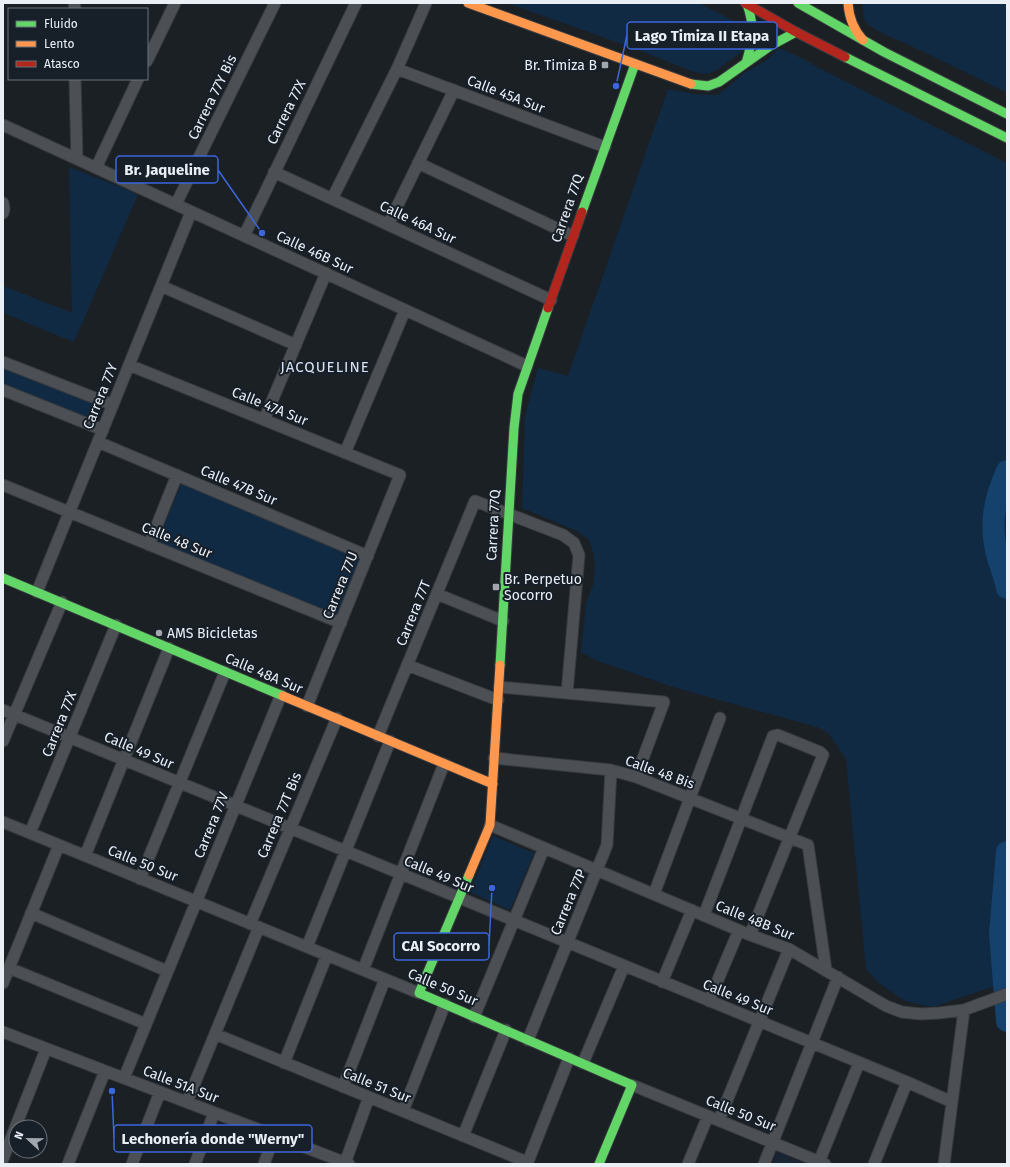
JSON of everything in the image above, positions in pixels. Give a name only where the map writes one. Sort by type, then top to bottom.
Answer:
[{"type":"street","points":[[148,59],[174,3]]},
{"type":"street","name":"Carrera 77Y Bis","points":[[176,204],[275,3]]},
{"type":"street","name":"Carrera 77X","points":[[244,236],[356,3]]},
{"type":"street","points":[[332,199],[397,69],[426,3]]},
{"type":"street","points":[[468,3],[688,83],[704,86],[715,84],[727,77],[781,39],[796,32]]},
{"type":"street","points":[[746,3],[753,24],[753,38],[746,63]]},
{"type":"street","points":[[746,3],[796,32],[1007,138]]},
{"type":"street","points":[[798,3],[884,52],[1007,114]]},
{"type":"street","points":[[848,3],[850,20],[856,33],[866,42]]},
{"type":"street","name":"Carrera 77Q","points":[[419,993],[490,825],[516,403],[527,366],[634,64]]},
{"type":"street","name":"Calle 45A Sur","points":[[397,69],[605,146]]},
{"type":"street","points":[[76,80],[77,159]]},
{"type":"street","points":[[96,168],[138,80]]},
{"type":"street","points":[[388,225],[454,90]]},
{"type":"street","name":"Calle 46B Sur","points":[[3,125],[527,366]]},
{"type":"street","points":[[418,163],[573,236]]},
{"type":"street","name":"Calle 46A Sur","points":[[274,172],[551,300]]},
{"type":"street","name":"Carrera 77Y","points":[[37,592],[192,212]]},
{"type":"street","points":[[264,420],[326,273]]},
{"type":"street","points":[[161,286],[296,345]]},
{"type":"street","points":[[345,453],[405,310]]},
{"type":"street","points":[[3,362],[113,405]]},
{"type":"street","name":"Calle 47A Sur","points":[[129,365],[400,475]]},
{"type":"street","points":[[3,390],[103,430]]},
{"type":"street","name":"Calle 47B Sur","points":[[98,442],[368,556]]},
{"type":"street","points":[[149,545],[177,475]]},
{"type":"street","name":"Carrera 77U","points":[[307,706],[400,475]]},
{"type":"street","name":"Calle 48 Sur","points":[[3,485],[341,623]]},
{"type":"street","name":"Carrera 77T","points":[[378,736],[475,501],[509,513]]},
{"type":"street","points":[[509,513],[563,535],[574,542],[578,555],[567,693]]},
{"type":"street","name":"Calle 48A Sur","points":[[3,579],[62,602],[493,784]]},
{"type":"street","points":[[437,594],[503,621]]},
{"type":"street","points":[[3,742],[62,602]]},
{"type":"street","name":"Carrera 77X","points":[[30,833],[116,625]]},
{"type":"street","points":[[84,856],[169,648]]},
{"type":"street","points":[[407,665],[498,700]]},
{"type":"street","points":[[140,879],[226,672]]},
{"type":"street","points":[[499,688],[664,702],[636,777]]},
{"type":"street","name":"Carrera 77V","points":[[124,1078],[281,695]]},
{"type":"street","name":"Calle 49 Sur","points":[[3,710],[459,899],[907,1082],[952,1102]]},
{"type":"street","name":"Carrera 77T Bis","points":[[187,1102],[215,1034],[290,828],[337,718]]},
{"type":"street","points":[[654,894],[720,718]]},
{"type":"street","points":[[704,915],[773,736],[778,735],[820,752],[823,755],[750,935]]},
{"type":"street","points":[[307,947],[390,741]]},
{"type":"street","name":"Calle 48 Bis","points":[[494,758],[611,770],[636,777],[808,845],[826,970]]},
{"type":"street","points":[[363,970],[444,764]]},
{"type":"street","name":"Carrera 77P","points":[[528,1040],[607,845],[611,770]]},
{"type":"street","name":"Calle 50 Sur","points":[[3,822],[419,993],[632,1085],[822,1163]]},
{"type":"street","name":"Calle 48B Sur","points":[[490,825],[750,935],[789,949],[886,1006],[902,1012],[921,1014],[964,1010],[1007,994]]},
{"type":"street","points":[[3,983],[59,845]]},
{"type":"street","points":[[474,1017],[544,848]]},
{"type":"street","points":[[662,982],[692,910]]},
{"type":"street","points":[[32,914],[167,971]]},
{"type":"street","points":[[709,1001],[739,930]]},
{"type":"street","points":[[718,1120],[789,949]]},
{"type":"street","points":[[284,1063],[327,955]]},
{"type":"street","points":[[583,1064],[624,966]]},
{"type":"street","points":[[9,968],[146,1024]]},
{"type":"street","points":[[764,1164],[838,977]]},
{"type":"street","points":[[342,1087],[384,979]]},
{"type":"street","points":[[403,1111],[445,1004]]},
{"type":"street","points":[[944,1164],[964,1010]]},
{"type":"street","points":[[463,1136],[506,1030]]},
{"type":"street","name":"Calle 51A Sur","points":[[3,1032],[274,1136],[329,1161],[347,1163]]},
{"type":"street","name":"Calle 51 Sur","points":[[215,1034],[527,1163]]},
{"type":"street","points":[[3,1159],[46,1048]]},
{"type":"street","points":[[527,1163],[569,1058]]},
{"type":"street","points":[[822,1163],[859,1063]]},
{"type":"street","points":[[68,1164],[104,1071]]},
{"type":"street","points":[[874,1164],[907,1082]]},
{"type":"street","points":[[599,1164],[632,1085]]},
{"type":"street","points":[[132,1164],[160,1092]]},
{"type":"street","points":[[347,1163],[369,1097]]},
{"type":"street","points":[[195,1164],[214,1113]]},
{"type":"street","points":[[688,1164],[708,1116]]},
{"type":"street","points":[[264,1164],[274,1136]]},
{"type":"shaded area","points":[[507,3],[699,3],[740,24],[746,31],[747,39],[741,52],[717,70],[704,74],[691,71],[639,50]]},
{"type":"shaded area","points":[[863,3],[1007,3],[1007,93],[871,26],[864,19]]},
{"type":"shaded area","points":[[779,48],[806,60],[817,67],[1007,163],[1007,982],[932,1007],[905,1001],[879,983],[866,969],[846,759],[829,734],[820,728],[673,687],[598,661],[581,652],[586,604],[593,585],[595,567],[593,552],[589,540],[577,531],[522,508],[525,416],[538,368],[568,376],[668,89],[693,94],[718,95],[746,72],[767,60]]},
{"type":"shaded area","points":[[69,167],[138,194],[74,342],[3,313],[3,286],[72,313]]},
{"type":"shaded area","points":[[3,366],[99,404],[92,421],[3,386]]},
{"type":"shaded area","points":[[182,482],[361,557],[337,616],[157,542]]},
{"type":"shaded area","points":[[493,836],[534,853],[510,910],[470,892]]},
{"type":"shaded area","points":[[777,1152],[806,1164],[772,1164]]},
{"type":"waterway","points":[[1007,471],[996,503],[993,524],[995,546],[1007,588]]},
{"type":"waterway","points":[[1007,852],[1000,933],[1007,1021]]},
{"type":"traffic: fast","points":[[798,3],[884,52],[1007,114]]},
{"type":"traffic: fast","points":[[746,63],[752,40],[750,12],[747,4]]},
{"type":"traffic: fast","points":[[691,84],[708,86],[719,82],[770,46],[796,32]]},
{"type":"traffic: fast","points":[[845,57],[1007,138]]},
{"type":"traffic: fast","points":[[582,212],[635,64]]},
{"type":"traffic: fast","points":[[500,665],[514,428],[518,394],[548,308]]},
{"type":"traffic: fast","points":[[3,578],[283,696]]},
{"type":"traffic: fast","points":[[469,875],[419,993],[632,1085],[599,1164]]},
{"type":"traffic: slow","points":[[468,3],[691,84]]},
{"type":"traffic: slow","points":[[848,3],[852,23],[863,40]]},
{"type":"traffic: slow","points":[[469,875],[490,825],[500,665]]},
{"type":"traffic: slow","points":[[283,696],[493,784]]},
{"type":"traffic: jam","points":[[745,3],[796,32],[845,57]]},
{"type":"traffic: jam","points":[[548,308],[582,212]]},
{"type":"place","name":"Br. Timiza B","points":[[605,65]]},
{"type":"place","name":"Lago Timiza II Etapa","points":[[616,86]]},
{"type":"place","name":"Br. Jaqueline","points":[[262,233]]},
{"type":"place","name":"Br. Perpetuo Socorro","points":[[496,587]]},
{"type":"place","name":"AMS Bicicletas","points":[[159,633]]},
{"type":"place","name":"CAI Socorro","points":[[492,888]]},
{"type":"place","name":"Lechonería donde \"Werny\"","points":[[112,1091]]},
{"type":"district","name":"JACQUELINE","points":[[325,367]]}]
